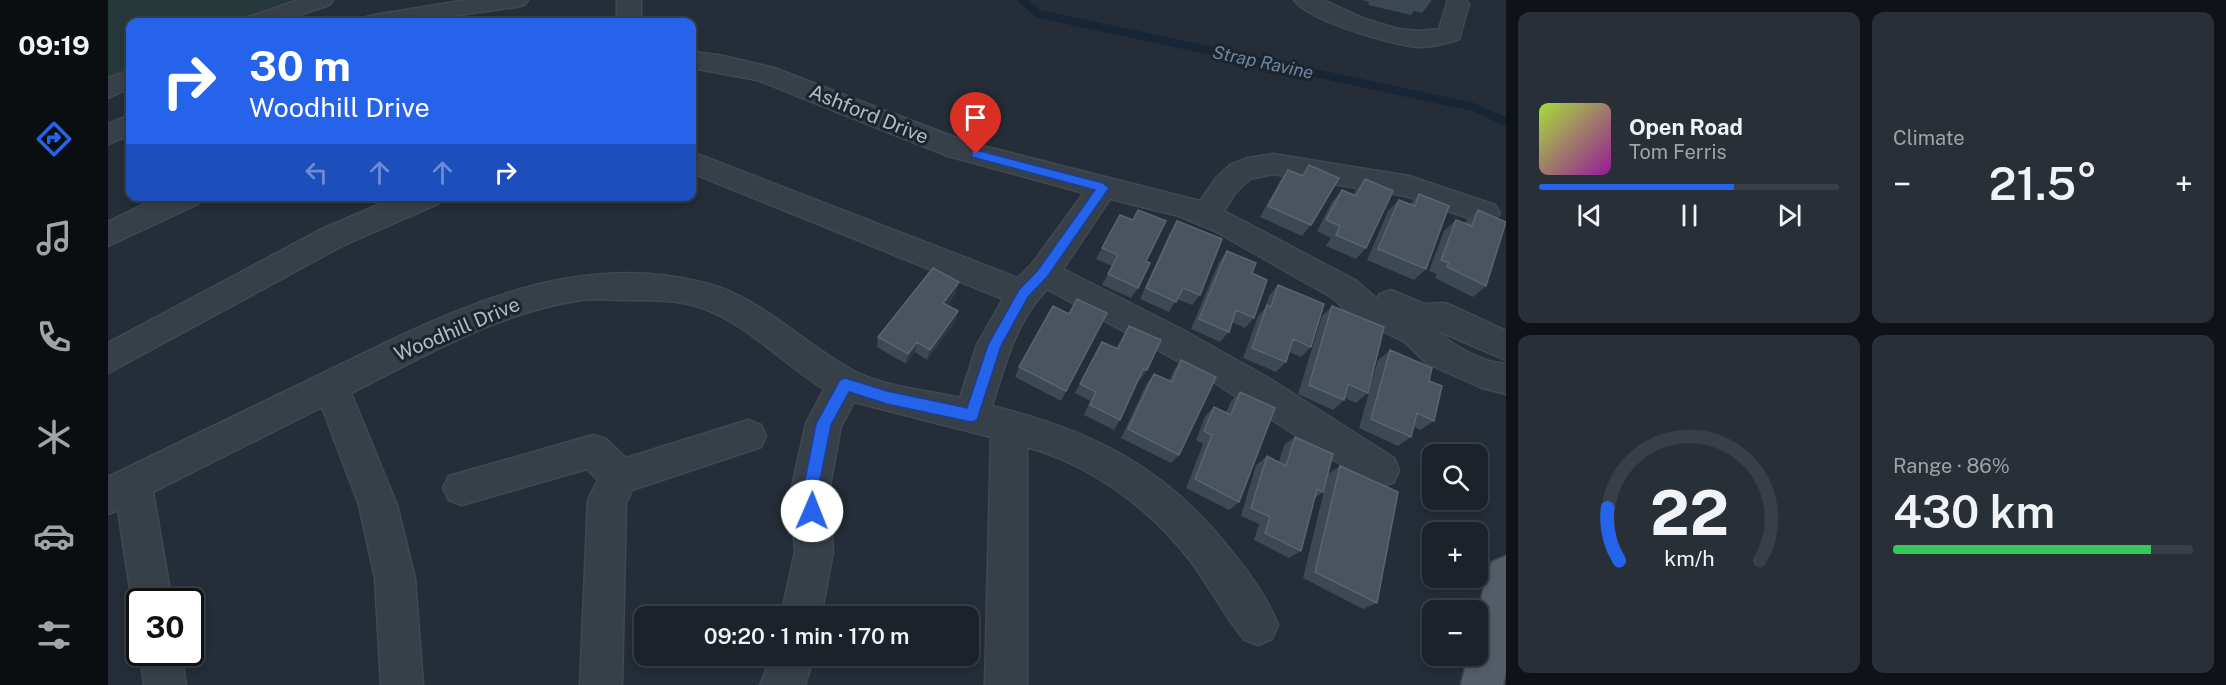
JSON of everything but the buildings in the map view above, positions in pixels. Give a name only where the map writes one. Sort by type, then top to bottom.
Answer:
[{"type":"main road","points":[[1482,685],[1506,576]]},
{"type":"street","points":[[269,18],[321,0]]},
{"type":"street","points":[[396,18],[516,0]]},
{"type":"street","points":[[629,0],[629,18]]},
{"type":"street","points":[[1306,0],[1321,9],[1374,30],[1422,40],[1439,40],[1450,34],[1459,1]]},
{"type":"street","name":"Ashford Drive","points":[[696,60],[719,63],[765,74],[958,149],[1207,214],[1344,289],[1361,306],[1419,325],[1438,353],[1494,378],[1506,379]]},
{"type":"street","points":[[108,89],[126,80]]},
{"type":"street","points":[[108,135],[126,126]]},
{"type":"street","points":[[696,163],[1033,283],[1209,361],[1328,434],[1381,470]]},
{"type":"street","points":[[1207,214],[1230,178],[1244,168],[1261,164],[1286,164],[1409,186],[1485,213]]},
{"type":"street","points":[[971,416],[994,345],[1033,283],[1103,188]]},
{"type":"street","points":[[108,236],[178,201]]},
{"type":"street","points":[[108,359],[331,238],[416,201]]},
{"type":"street","name":"Woodhill Drive","points":[[121,490],[460,322],[527,298],[583,287],[646,287],[704,295],[750,317],[807,361],[845,384],[887,397],[1010,426],[1088,453],[1133,478],[1174,513],[1220,564],[1258,625]]},
{"type":"street","name":"Ashford Drive","points":[[1419,325],[1444,316],[1506,346]]},
{"type":"street","points":[[803,606],[814,552],[810,490],[824,424],[845,384]]},
{"type":"street","points":[[331,387],[378,506],[393,568],[402,685]]},
{"type":"street","points":[[1006,685],[1010,426]]},
{"type":"street","points":[[601,685],[607,500],[620,477],[748,436]]},
{"type":"street","points":[[462,488],[592,451],[620,477]]},
{"type":"street","points":[[121,490],[148,588]]},
{"type":"street","points":[[162,666],[165,685]]},
{"type":"street","points":[[781,685],[791,666]]},
{"type":"shaded area","points":[[108,0],[292,0],[240,18],[126,18],[126,69],[108,77]]},
{"type":"waterway","name":"Strap Ravine","points":[[1022,0],[1039,14],[1473,107],[1506,122]]},
{"type":"route","points":[[812,511],[810,490],[824,424],[845,384],[887,397],[971,416],[994,345],[1023,293],[1043,273],[1103,188],[976,154]]}]
